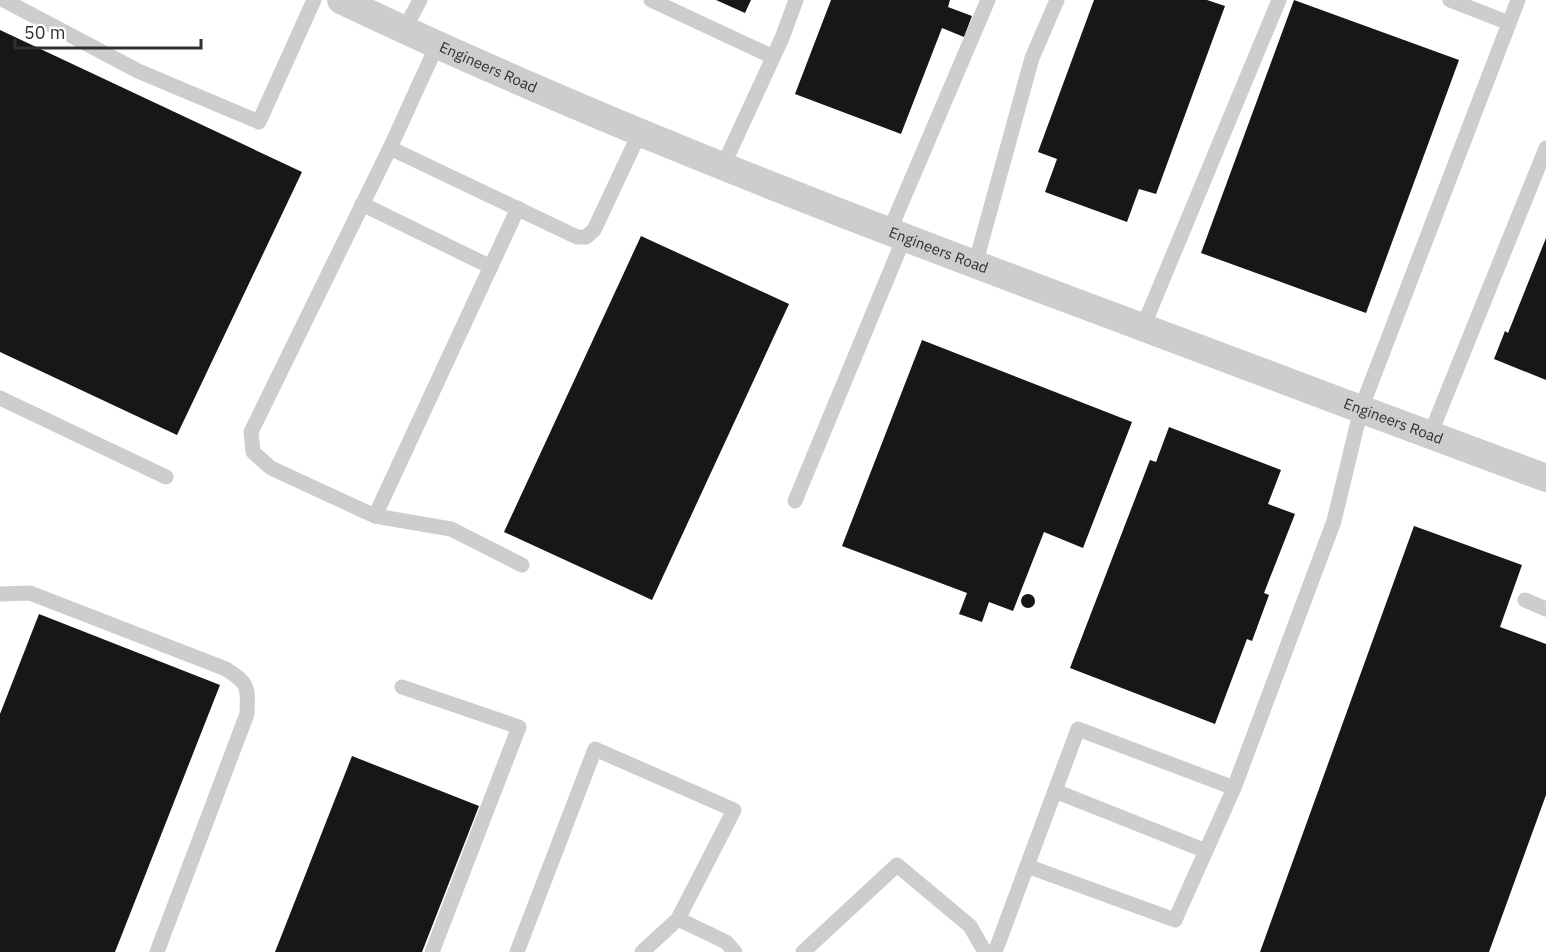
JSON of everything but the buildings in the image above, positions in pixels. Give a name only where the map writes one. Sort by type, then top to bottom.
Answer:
[{"type":"street","name":"Engineers Road","points":[[344,1],[437,45],[640,132],[896,235],[1546,478]]},
{"type":"lane","points":[[4,0],[138,71],[259,122],[314,0]]},
{"type":"lane","points":[[404,30],[420,0]]},
{"type":"lane","points":[[651,0],[773,57]]},
{"type":"lane","points":[[723,166],[773,57],[796,0]]},
{"type":"lane","points":[[795,501],[988,0]]},
{"type":"lane","points":[[975,265],[1032,58],[1057,0]]},
{"type":"lane","points":[[1143,327],[1279,0]]},
{"type":"lane","points":[[1450,0],[1509,23]]},
{"type":"lane","points":[[1027,866],[1175,920],[1234,788],[1334,521],[1361,410],[1518,0]]},
{"type":"lane","points":[[437,45],[390,148],[251,432],[253,452],[271,468],[375,516],[452,529],[522,565]]},
{"type":"lane","points":[[390,148],[577,237],[585,237],[594,230],[640,132]]},
{"type":"lane","points":[[1430,435],[1546,148]]},
{"type":"lane","points":[[362,204],[491,267]]},
{"type":"lane","points":[[375,516],[518,208]]},
{"type":"lane","points":[[0,398],[166,477]]},
{"type":"lane","points":[[0,594],[30,593],[226,669],[244,681],[248,693],[247,714],[157,952]]},
{"type":"lane","points":[[1525,600],[1546,609]]},
{"type":"lane","points":[[402,687],[519,728],[432,952]]},
{"type":"lane","points":[[995,952],[1078,729],[1234,788]]},
{"type":"lane","points":[[518,952],[595,749],[734,810],[678,919],[642,952]]},
{"type":"lane","points":[[1055,791],[1206,851]]},
{"type":"lane","points":[[803,952],[897,865],[970,926],[985,952]]},
{"type":"lane","points":[[678,919],[726,942],[735,952]]}]
